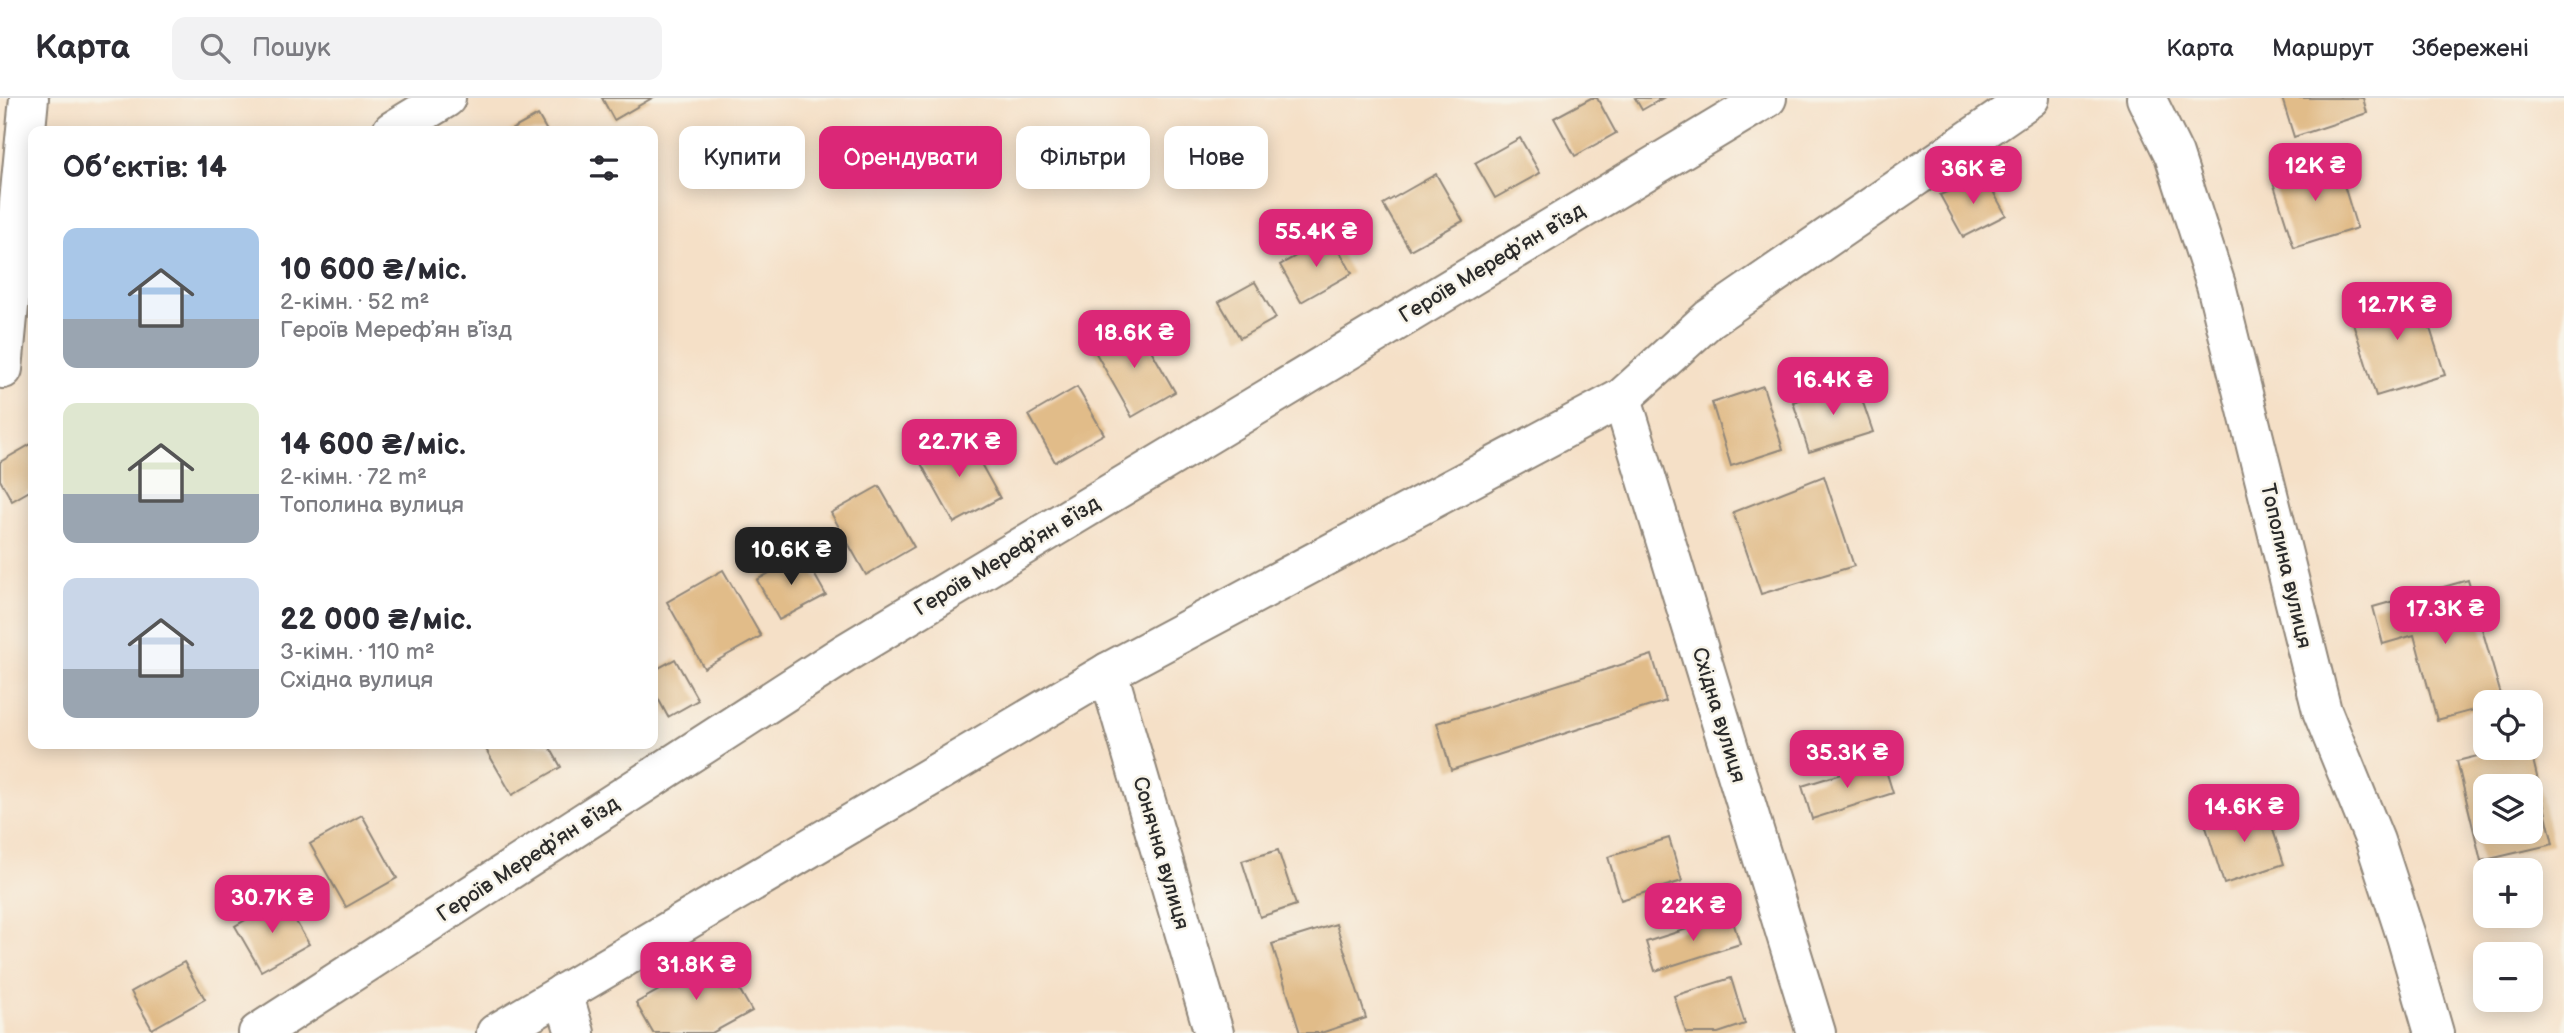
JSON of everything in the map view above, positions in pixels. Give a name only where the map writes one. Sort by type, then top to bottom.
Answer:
[{"type":"street","points":[[12,364],[29,98]]},
{"type":"street","points":[[400,126],[446,98]]},
{"type":"street","points":[[496,1033],[1108,672],[1622,398],[1709,318],[2030,98]]},
{"type":"street","name":"Тополина вулиця","points":[[2146,98],[2174,156],[2216,285],[2322,711],[2375,841],[2434,1033]]},
{"type":"street","name":"Героїв Мерефʼян вʼїзд","points":[[258,1033],[847,652],[1752,101]]},
{"type":"street","name":"Східна вулиця","points":[[1622,398],[1816,1033]]},
{"type":"street","name":"Сонячна вулиця","points":[[1108,672],[1214,1033]]},
{"type":"street","points":[[563,993],[575,1033]]},
{"type":"building","points":[[602,98],[652,98],[614,120]]},
{"type":"building","points":[[1591,98],[1597,98],[1616,133],[1575,156],[1554,118]]},
{"type":"building","points":[[1635,98],[1663,98],[1642,110]]},
{"type":"building","points":[[2282,98],[2363,98],[2367,113],[2294,137]]},
{"type":"building","points":[[538,115],[544,126],[518,126]]},
{"type":"building","points":[[1520,138],[1540,173],[1495,198],[1475,163]]},
{"type":"building","points":[[2336,159],[2357,228],[2294,248],[2272,179]]},
{"type":"building","points":[[1436,174],[1463,221],[1410,250],[1383,204]]},
{"type":"building","points":[[1984,175],[2006,215],[1963,237],[1940,195]]},
{"type":"building","points":[[1331,236],[1352,273],[1301,302],[1280,265]]},
{"type":"building","points":[[1255,282],[1276,318],[1240,338],[1219,302]]},
{"type":"building","points":[[2417,288],[2445,375],[2376,396],[2349,310]]},
{"type":"building","points":[[1136,324],[1175,392],[1132,417],[1093,348]]},
{"type":"building","points":[[1856,382],[1873,432],[1809,452],[1793,402]]},
{"type":"building","points":[[1763,386],[1783,449],[1731,466],[1712,403]]},
{"type":"building","points":[[1077,387],[1104,434],[1055,462],[1029,415]]},
{"type":"building","points":[[965,435],[1000,498],[954,523],[919,460]]},
{"type":"building","points":[[28,446],[28,492],[12,501],[0,480],[0,462]]},
{"type":"building","points":[[1824,476],[1854,566],[1761,594],[1733,512]]},
{"type":"building","points":[[879,486],[914,547],[866,575],[831,513]]},
{"type":"building","points":[[803,554],[826,595],[779,620],[757,580]]},
{"type":"building","points":[[723,570],[761,636],[704,668],[667,602]]},
{"type":"building","points":[[2468,580],[2500,690],[2473,690],[2473,710],[2437,720],[2414,635],[2383,644],[2373,607]]},
{"type":"building","points":[[1652,655],[1666,701],[1451,770],[1437,723]]},
{"type":"building","points":[[675,659],[698,700],[668,717],[658,698],[658,668]]},
{"type":"building","points":[[486,749],[551,749],[561,767],[512,795]]},
{"type":"building","points":[[2473,757],[2473,760],[2533,760],[2536,774],[2473,774],[2473,828],[2457,761]]},
{"type":"building","points":[[1883,761],[1893,793],[1812,819],[1802,786]]},
{"type":"building","points":[[2543,802],[2553,844],[2494,858],[2480,858],[2477,844],[2543,844]]},
{"type":"building","points":[[2265,805],[2284,864],[2224,884],[2205,824]]},
{"type":"building","points":[[362,815],[397,878],[346,907],[310,844]]},
{"type":"building","points":[[1669,838],[1682,881],[1621,900],[1608,857]]},
{"type":"building","points":[[1278,850],[1296,905],[1260,917],[1242,861]]},
{"type":"building","points":[[283,899],[309,944],[261,971],[235,926]]},
{"type":"building","points":[[1731,915],[1740,944],[1655,971],[1646,942]]},
{"type":"building","points":[[1336,924],[1366,1018],[1321,1033],[1300,1033],[1272,944]]},
{"type":"building","points":[[720,956],[752,1011],[712,1033],[653,1033],[636,1003]]},
{"type":"building","points":[[184,962],[205,999],[152,1029],[131,992]]},
{"type":"building","points":[[1731,978],[1745,1024],[1718,1033],[1686,1033],[1674,996]]}]
